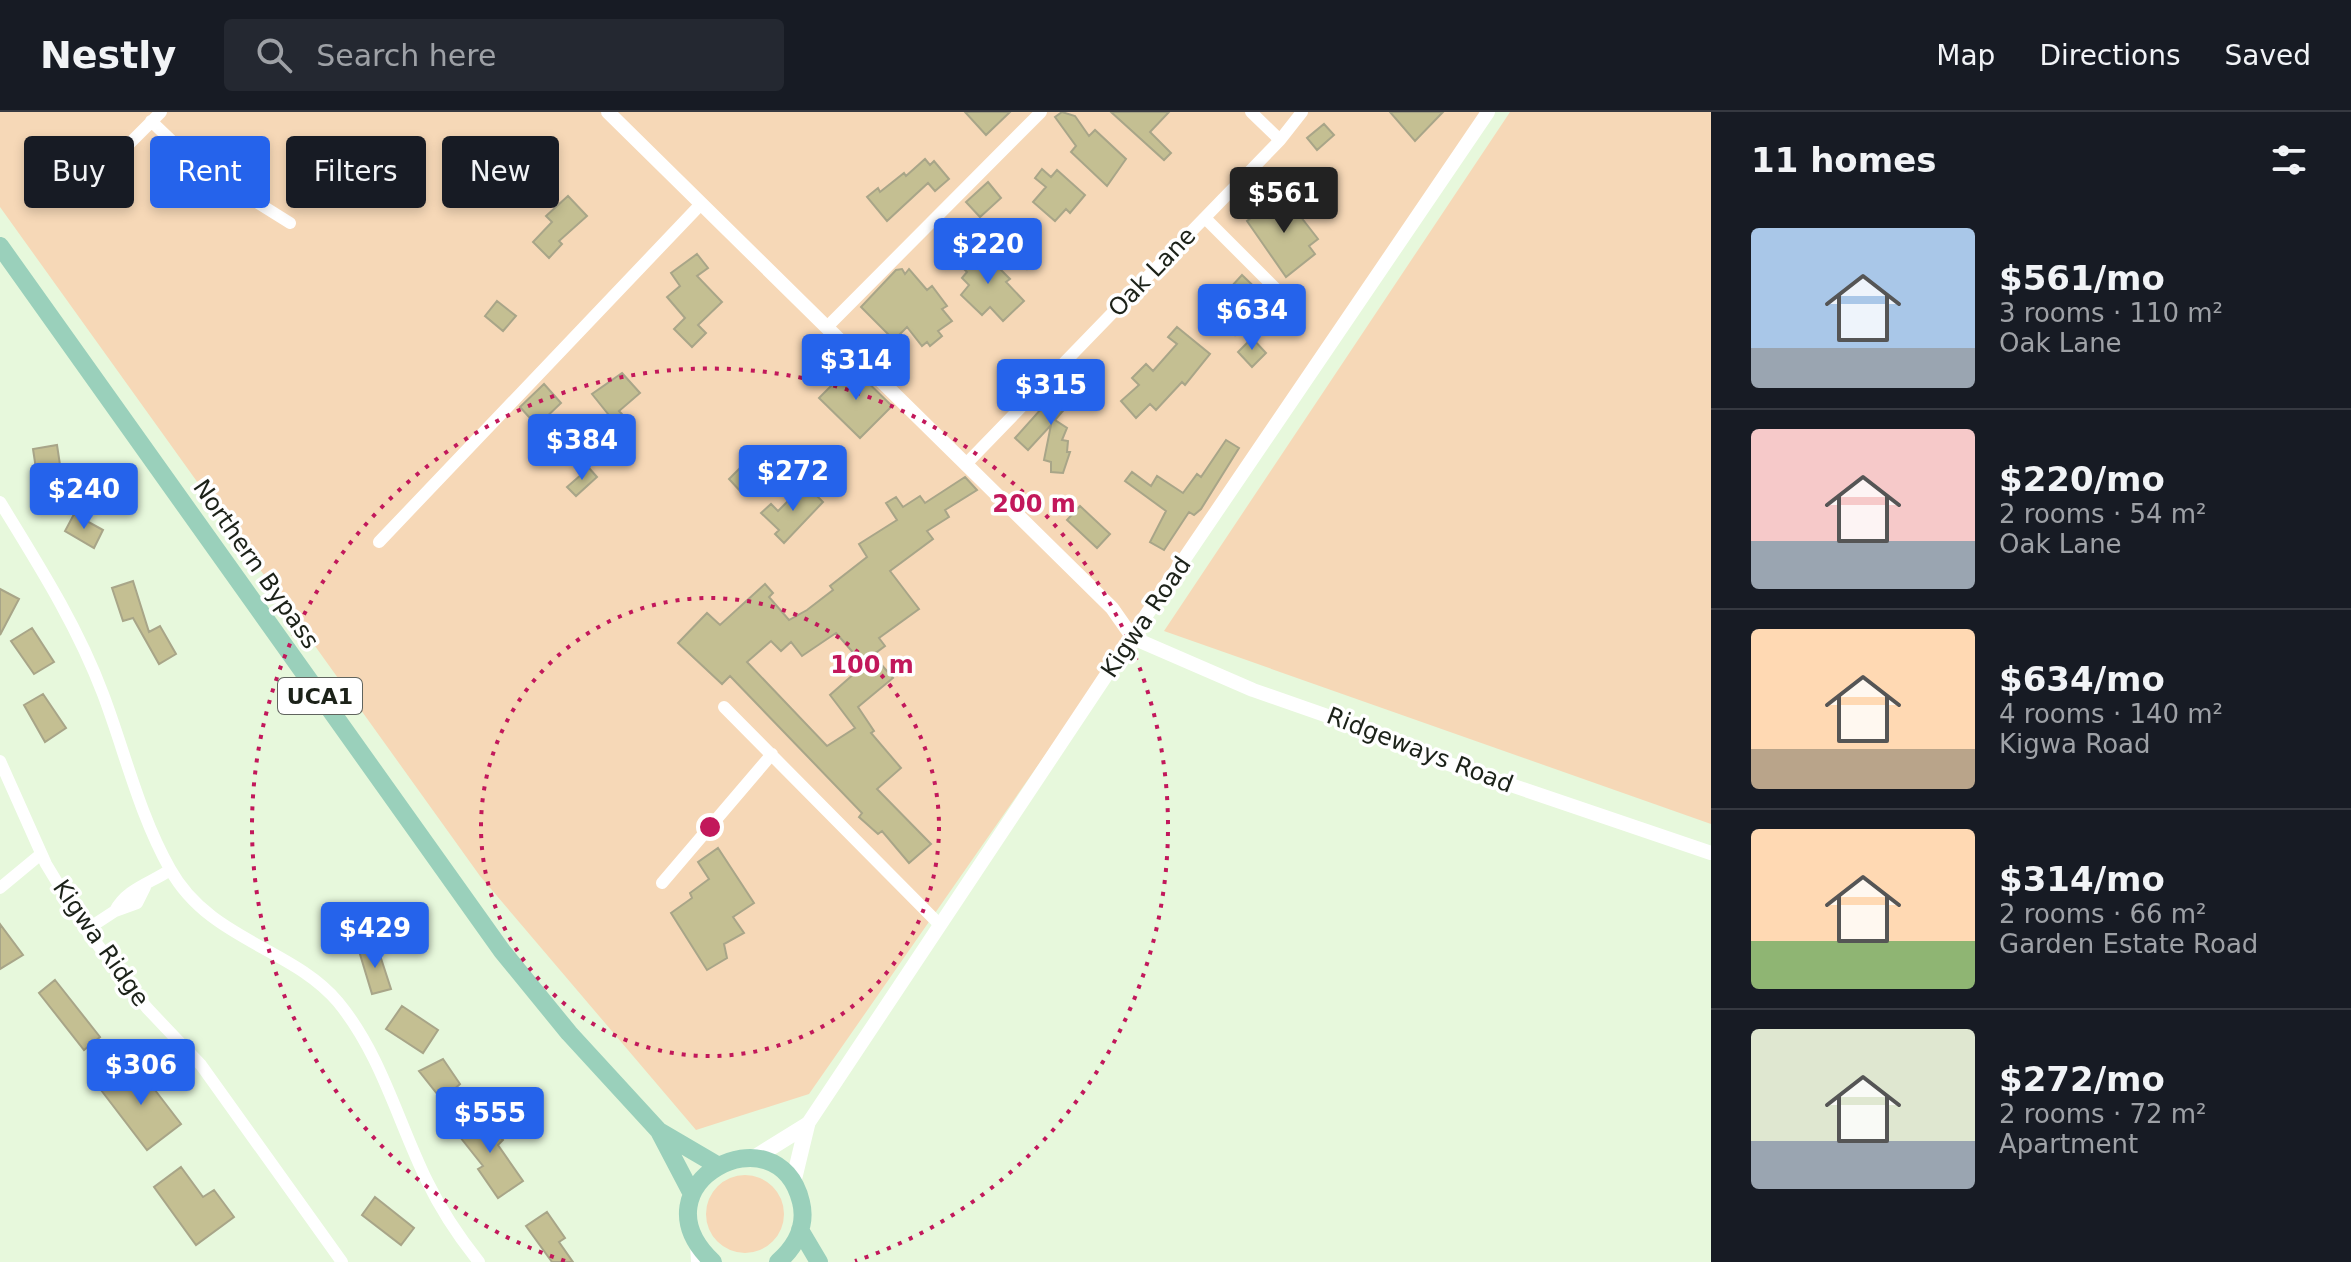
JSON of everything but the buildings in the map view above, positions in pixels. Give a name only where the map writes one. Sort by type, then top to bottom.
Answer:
[{"type":"main road","name":"Northern Bypass","points":[[0,246],[502,951],[569,1033],[659,1131]]},
{"type":"main road","points":[[754,1158],[807,1125]]},
{"type":"main road","points":[[793,1183],[807,1125]]},
{"type":"main road","name":"UCA1","points":[[659,1131],[717,1165]]},
{"type":"main road","name":"UCA1","points":[[659,1131],[692,1194]]},
{"type":"main road","points":[[713,1262],[696,1253],[689,1222],[692,1194],[698,1182],[717,1165],[740,1157],[754,1158],[780,1170],[793,1183],[802,1206],[800,1230],[789,1252],[778,1262]]},
{"type":"main road","points":[[800,1230],[819,1262]]},
{"type":"street","points":[[608,112],[1112,608],[1133,638]]},
{"type":"street","points":[[827,327],[1041,112]]},
{"type":"street","points":[[1251,112],[1280,140]]},
{"type":"street","name":"Oak Lane","points":[[966,464],[1280,140],[1302,112]]},
{"type":"street","name":"Kigwa Road","points":[[807,1125],[1488,112]]},
{"type":"street","points":[[134,139],[156,117],[197,165],[290,223]]},
{"type":"street","points":[[379,542],[701,204]]},
{"type":"street","points":[[1205,218],[1291,304]]},
{"type":"street","points":[[0,502],[81,640],[134,784],[170,870],[182,887],[222,925],[306,974],[337,1000],[364,1042],[426,1180],[479,1262]]},
{"type":"street","name":"Ridgeways Road","points":[[1133,638],[1253,690],[1399,741],[1446,763],[1711,853]]},
{"type":"street","points":[[724,707],[940,925]]},
{"type":"street","points":[[662,883],[772,754]]},
{"type":"street","name":"Kigwa Ridge","points":[[0,761],[41,854],[86,930],[147,1008],[201,1065],[342,1262]]},
{"type":"street","points":[[0,888],[41,854]]},
{"type":"street","points":[[86,930],[115,911],[137,903],[145,887],[170,870]]},
{"type":"shaded area","points":[[0,112],[1493,112],[809,1094],[696,1130],[480,876],[0,207]]},
{"type":"shaded area","points":[[1510,112],[1711,112],[1711,824],[1164,631]]},
{"type":"shaded area","points":[[745,1175],[760,1178],[777,1192],[784,1214],[781,1229],[767,1246],[745,1253],[730,1250],[713,1236],[706,1214],[709,1199],[723,1182]]}]
